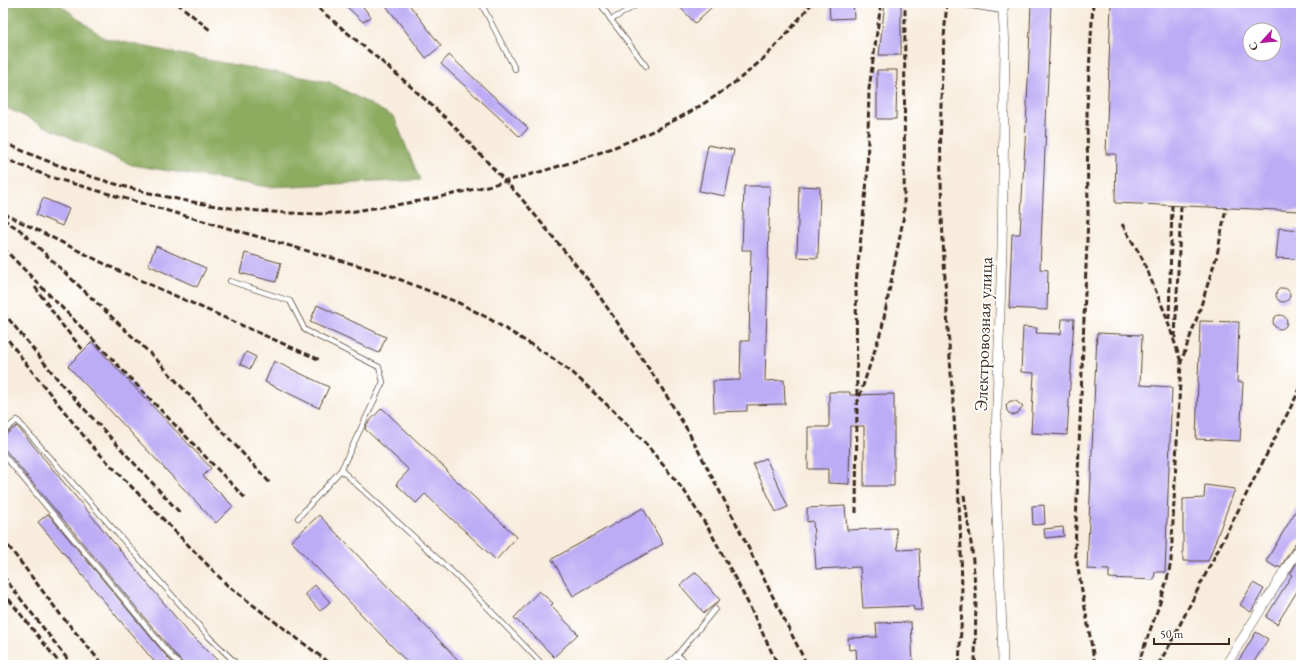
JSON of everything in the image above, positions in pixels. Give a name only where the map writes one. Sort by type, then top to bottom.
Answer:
[{"type":"street","name":"Электровозная улица","points":[[1003,665],[995,468],[1002,248],[1005,47],[1004,7]]},
{"type":"street","points":[[1226,665],[1301,545]]},
{"type":"lane","points":[[481,3],[515,69]]},
{"type":"lane","points":[[600,3],[646,66]]},
{"type":"lane","points":[[611,20],[640,3]]},
{"type":"lane","points":[[953,3],[1004,7]]},
{"type":"lane","points":[[230,281],[290,301],[305,330],[379,367],[383,382],[342,470],[298,518]]},
{"type":"lane","points":[[3,432],[17,420],[209,637],[238,665]]},
{"type":"lane","points":[[3,454],[180,665]]},
{"type":"lane","points":[[342,470],[462,581],[543,665]]},
{"type":"lane","points":[[666,665],[677,655],[715,609]]},
{"type":"lane","points":[[677,655],[690,665]]},
{"type":"green space","points":[[3,3],[58,3],[104,38],[208,60],[329,82],[394,117],[420,180],[270,187],[132,165],[3,106]]},
{"type":"building","points":[[343,3],[360,3],[371,17],[363,22]]},
{"type":"building","points":[[384,3],[408,3],[441,46],[426,58]]},
{"type":"building","points":[[676,3],[716,3],[695,23]]},
{"type":"building","points":[[829,3],[853,3],[854,18],[830,19]]},
{"type":"building","points":[[885,3],[901,3],[901,55],[879,55]]},
{"type":"building","points":[[1031,3],[1051,3],[1040,269],[1048,270],[1047,310],[1009,308],[1012,234],[1020,234]]},
{"type":"building","points":[[1111,3],[1301,3],[1301,211],[1115,203],[1116,154],[1106,154]]},
{"type":"building","points":[[449,55],[528,128],[520,137],[441,64]]},
{"type":"building","points":[[877,70],[897,70],[896,119],[877,119]]},
{"type":"building","points":[[708,145],[734,150],[725,196],[699,191]]},
{"type":"building","points":[[744,186],[770,186],[765,381],[784,380],[785,404],[747,405],[747,411],[714,412],[713,381],[740,380],[741,341],[749,341],[751,250],[742,250]]},
{"type":"building","points":[[799,186],[820,187],[818,258],[797,257]]},
{"type":"building","points":[[43,198],[69,209],[62,226],[36,215]]},
{"type":"building","points":[[1279,228],[1301,230],[1299,259],[1276,258]]},
{"type":"building","points":[[156,246],[206,268],[197,287],[148,265]]},
{"type":"building","points":[[245,253],[281,263],[276,282],[240,273]]},
{"type":"building","points":[[1283,288],[1288,290],[1290,295],[1288,300],[1283,302],[1278,300],[1276,295],[1278,290]]},
{"type":"building","points":[[317,305],[386,337],[379,353],[310,322]]},
{"type":"building","points":[[1280,315],[1285,317],[1287,322],[1285,327],[1280,329],[1275,327],[1273,322],[1275,317]]},
{"type":"building","points":[[1062,319],[1074,319],[1067,435],[1031,433],[1034,373],[1021,372],[1023,327],[1037,328],[1036,333],[1061,334]]},
{"type":"building","points":[[1200,321],[1239,322],[1237,382],[1243,382],[1240,441],[1196,439]]},
{"type":"building","points":[[1097,333],[1142,335],[1140,385],[1172,387],[1165,572],[1155,572],[1154,580],[1109,578],[1109,570],[1087,569]]},
{"type":"building","points":[[92,342],[211,468],[203,476],[233,506],[216,523],[68,366]]},
{"type":"building","points":[[246,352],[256,357],[250,369],[240,364]]},
{"type":"building","points":[[274,361],[329,387],[319,408],[265,382]]},
{"type":"building","points":[[829,392],[850,392],[850,395],[894,394],[894,486],[864,486],[864,426],[850,426],[849,484],[828,483],[828,469],[808,469],[808,427],[829,427]]},
{"type":"building","points":[[1010,401],[1016,401],[1023,407],[1017,414],[1011,415],[1007,411],[1006,405]]},
{"type":"building","points":[[382,408],[447,470],[446,471],[517,537],[496,560],[425,494],[416,503],[396,484],[409,470],[365,429],[367,424]]},
{"type":"building","points":[[17,426],[192,637],[193,636],[222,665],[184,665],[3,447],[3,436]]},
{"type":"building","points":[[766,458],[788,507],[776,512],[753,464]]},
{"type":"building","points":[[1205,485],[1235,489],[1208,561],[1183,561],[1183,499],[1204,498]]},
{"type":"building","points":[[1301,502],[1301,539],[1296,542],[1280,568],[1278,566],[1277,568],[1266,561]]},
{"type":"building","points":[[1044,505],[1045,524],[1033,525],[1032,506]]},
{"type":"building","points":[[845,506],[847,530],[896,528],[898,550],[919,549],[922,610],[914,610],[913,606],[863,608],[860,567],[816,569],[813,521],[807,522],[807,508]]},
{"type":"building","points":[[643,508],[663,544],[573,596],[552,559]]},
{"type":"building","points":[[48,514],[175,665],[157,665],[38,522]]},
{"type":"building","points":[[319,515],[463,665],[410,665],[291,541]]},
{"type":"building","points":[[1063,527],[1064,536],[1045,538],[1044,529]]},
{"type":"building","points":[[1301,556],[1301,585],[1277,624],[1266,617],[1292,575],[1290,574]]},
{"type":"building","points":[[696,572],[720,600],[704,613],[680,585]]},
{"type":"building","points":[[1253,583],[1264,589],[1251,612],[1240,605]]},
{"type":"building","points":[[315,585],[330,602],[320,611],[305,594]]},
{"type":"building","points":[[539,591],[553,603],[551,606],[578,634],[554,657],[514,618]]},
{"type":"building","points":[[911,622],[913,665],[857,665],[856,649],[849,650],[848,638],[877,637],[876,623]]},
{"type":"building","points":[[1256,632],[1268,639],[1252,665],[1236,665]]},
{"type":"railway","points":[[177,3],[210,30]]},
{"type":"railway","points":[[312,3],[400,77],[448,120],[521,198],[589,281],[658,382],[688,431],[807,665]]},
{"type":"railway","points":[[3,142],[35,156],[100,179],[134,189],[202,204],[236,209],[302,214],[341,213],[404,204],[441,197],[546,170],[579,160],[642,136],[702,105],[730,86],[764,58],[792,28],[812,3]]},
{"type":"railway","points":[[857,396],[856,283],[867,180],[869,89],[881,3]]},
{"type":"railway","points":[[856,513],[857,404],[882,328],[904,215],[905,3]]},
{"type":"railway","points":[[947,3],[942,78],[942,226],[960,523],[962,598],[959,665]]},
{"type":"railway","points":[[1093,3],[1087,107],[1088,215],[1075,551],[1095,665]]},
{"type":"railway","points":[[3,158],[50,177],[381,272],[459,303],[488,318],[548,355],[573,373],[622,419],[646,444],[685,492],[710,531],[746,599],[778,665]]},
{"type":"railway","points":[[1169,319],[1172,205]]},
{"type":"railway","points":[[1175,338],[1181,206]]},
{"type":"railway","points":[[1138,665],[1161,600],[1171,561],[1181,362],[1217,255],[1226,208]]},
{"type":"railway","points":[[3,213],[117,270],[320,360]]},
{"type":"railway","points":[[3,219],[20,230],[156,359],[270,483]]},
{"type":"railway","points":[[1122,224],[1142,258],[1165,313],[1181,362]]},
{"type":"railway","points":[[3,248],[246,499]]},
{"type":"railway","points":[[35,287],[63,326],[84,351]]},
{"type":"railway","points":[[3,312],[64,387],[181,514]]},
{"type":"railway","points":[[3,333],[91,445],[228,586],[332,665]]},
{"type":"railway","points":[[1158,665],[1301,387]]},
{"type":"railway","points":[[964,495],[972,550],[976,596],[975,665]]},
{"type":"railway","points":[[3,539],[60,614],[103,665]]},
{"type":"railway","points":[[3,576],[72,665]]},
{"type":"railway","points":[[3,592],[61,665]]}]
